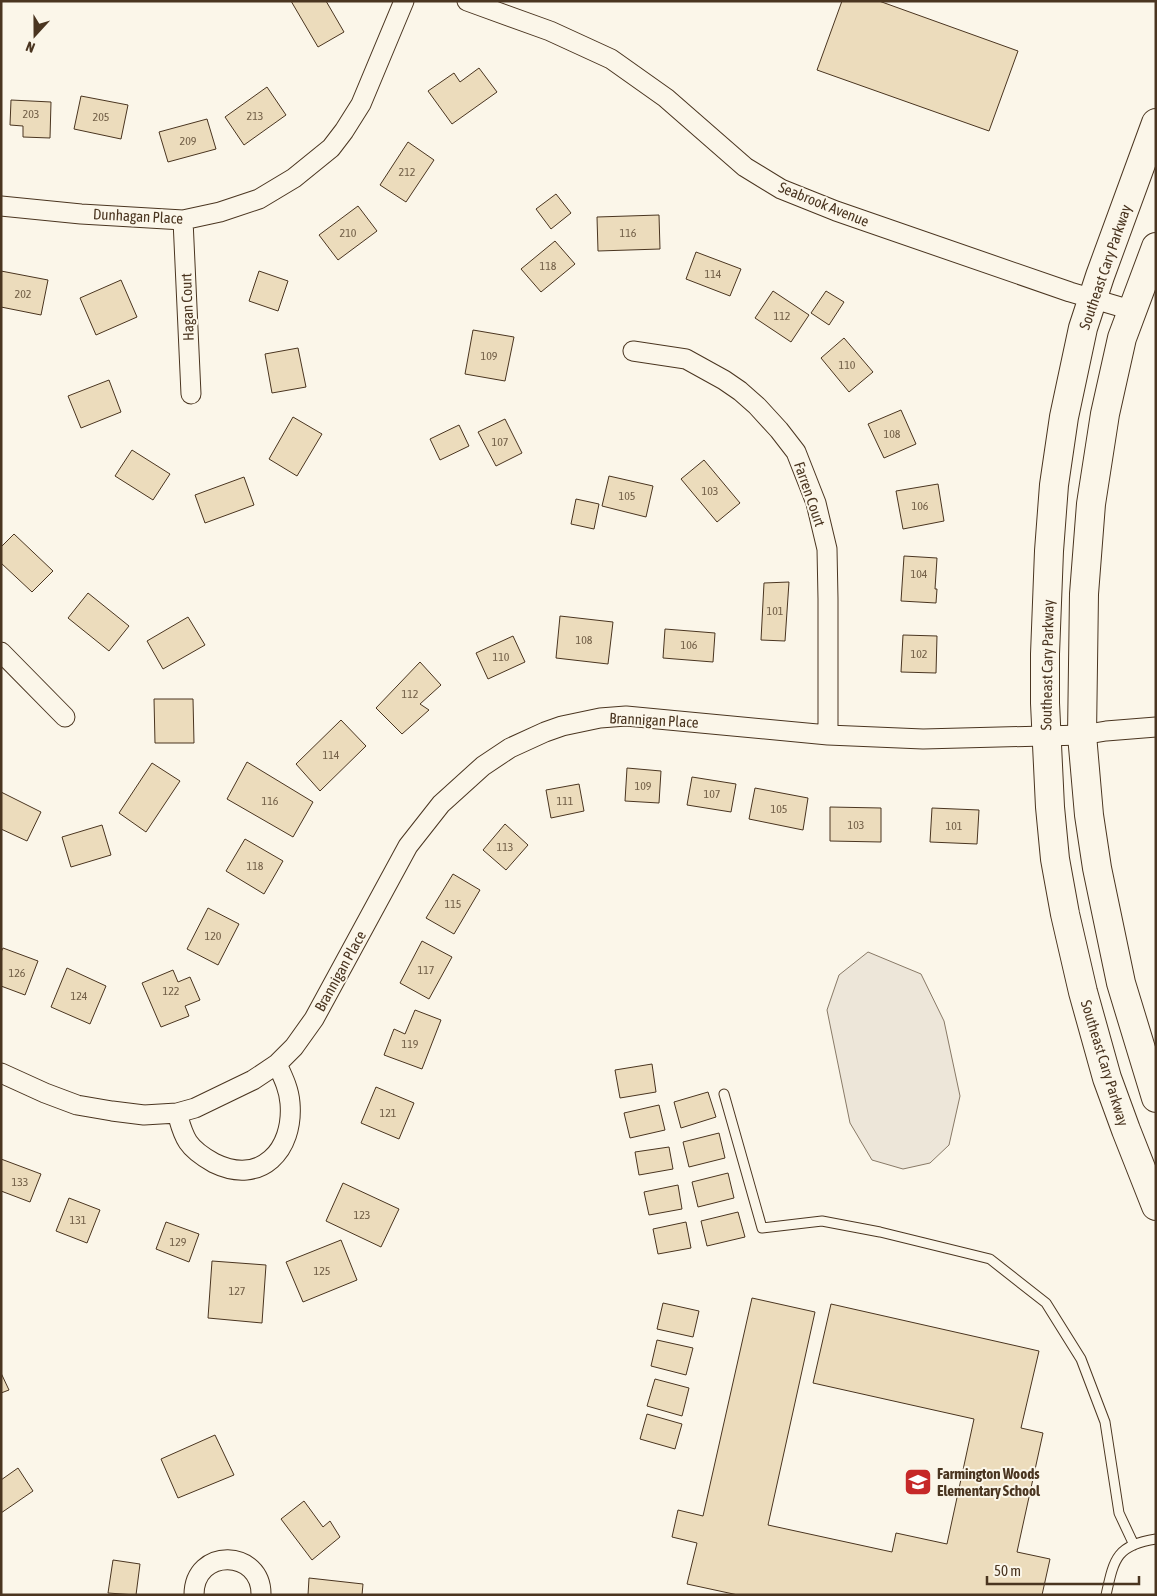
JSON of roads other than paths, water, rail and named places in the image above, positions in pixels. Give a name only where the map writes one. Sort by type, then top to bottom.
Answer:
[{"type":"main road","name":"Southeast Cary Parkway","points":[[1156,124],[1092,299],[1064,417],[1054,485],[1045,654],[1046,736],[1054,859],[1065,914],[1083,992],[1107,1078],[1156,1206]]},
{"type":"main road","points":[[1156,247],[1122,338],[1105,414],[1091,504],[1084,594],[1082,735],[1089,815],[1097,868],[1121,983],[1156,1098]]},
{"type":"street","name":"Dunhagan Place","points":[[1,206],[81,214],[184,220],[220,212],[259,199],[294,178],[331,148],[344,131],[361,104],[404,1]]},
{"type":"street","name":"Seabrook Avenue","points":[[467,1],[550,32],[611,59],[666,98],[745,167],[781,189],[845,214],[1092,299],[1132,310]]},
{"type":"street","name":"Hagan Court","points":[[184,220],[191,394]]},
{"type":"street","name":"Farren Court","points":[[632,350],[686,359],[724,380],[757,406],[796,452],[816,503],[827,549],[828,735]]},
{"type":"street","points":[[1,652],[65,717]]},
{"type":"street","name":"Brannigan Place","points":[[1,1073],[45,1093],[77,1104],[144,1115],[177,1113],[195,1108],[246,1084],[276,1064],[294,1047],[314,1020],[408,846],[441,804],[483,766],[510,748],[562,726],[600,718],[626,716],[828,735],[923,739],[1082,735],[1156,727]]},
{"type":"street","points":[[177,1113],[188,1142],[203,1157],[221,1166],[236,1170],[251,1169],[264,1165],[276,1156],[283,1147],[289,1127],[289,1094],[287,1085],[276,1064]]},
{"type":"street","points":[[194,1595],[194,1587],[198,1576],[214,1562],[224,1559],[235,1560],[254,1571],[259,1581],[261,1595]]},
{"type":"lane","points":[[724,1094],[762,1228],[822,1220],[990,1258],[1046,1302],[1081,1359],[1105,1422],[1119,1513],[1134,1546]]},
{"type":"lane","points":[[1106,1595],[1112,1565],[1124,1548],[1156,1539]]},
{"type":"place","name":"Farmington Woods Elementary School","points":[[918,1482]]}]
